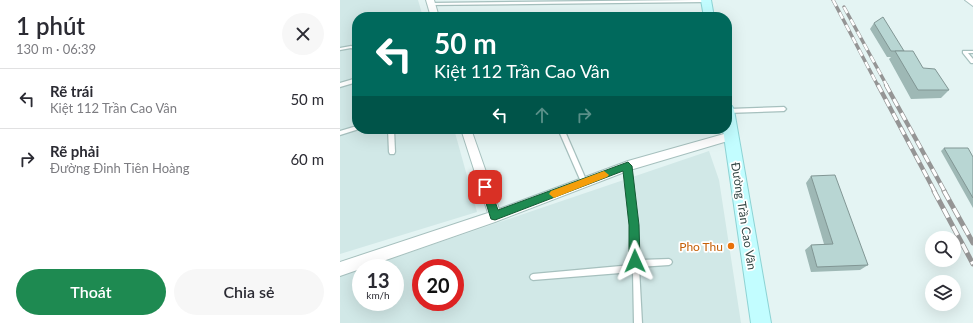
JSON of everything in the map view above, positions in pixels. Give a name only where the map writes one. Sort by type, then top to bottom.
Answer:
[{"type":"main road","points":[[706,1],[708,12]]},
{"type":"main road","name":"Đường Trần Cao Vân","points":[[731,136],[761,323]]},
{"type":"street","points":[[970,0],[973,3]]},
{"type":"street","points":[[431,2],[434,12]]},
{"type":"street","points":[[468,134],[495,216]]},
{"type":"street","points":[[340,270],[495,216],[628,166],[731,136]]},
{"type":"lane","points":[[431,2],[706,1]]},
{"type":"lane","points":[[340,49],[352,48]]},
{"type":"lane","points":[[973,52],[965,52],[973,62]]},
{"type":"lane","points":[[340,84],[352,81]]},
{"type":"lane","points":[[732,110],[784,109]]},
{"type":"lane","points":[[340,133],[352,129]]},
{"type":"lane","points":[[390,134],[392,152]]},
{"type":"lane","points":[[563,134],[584,182]]},
{"type":"lane","points":[[628,166],[634,225],[638,323]]},
{"type":"lane","points":[[533,277],[668,262]]},
{"type":"shaded area","points":[[340,0],[418,0],[422,12],[352,12],[352,134],[455,134],[477,212],[340,254]]},
{"type":"shaded area","points":[[709,151],[719,180],[741,323],[340,323],[340,276],[352,272],[352,311],[404,311],[404,259],[391,259]]},
{"type":"building","points":[[883,17],[904,51],[891,51],[874,23]]},
{"type":"building","points":[[895,51],[913,51],[923,68],[935,69],[949,90],[918,90]]},
{"type":"building","points":[[944,148],[968,148],[973,157],[973,198]]},
{"type":"building","points":[[835,175],[868,265],[817,267],[811,245],[833,244],[811,176]]},
{"type":"railway","points":[[833,0],[878,86]]},
{"type":"railway","points":[[844,7],[887,86]]},
{"type":"railway","points":[[878,85],[935,192]]},
{"type":"railway","points":[[886,85],[945,192]]},
{"type":"railway","points":[[934,191],[973,264]]},
{"type":"railway","points":[[944,191],[973,243]]},
{"type":"slow traffic","points":[[554,194],[604,175]]},
{"type":"place","name":"Pho Thu","points":[[731,246]]},
{"type":"route","points":[[485,187],[495,216],[628,166],[634,225],[635,261]]}]
